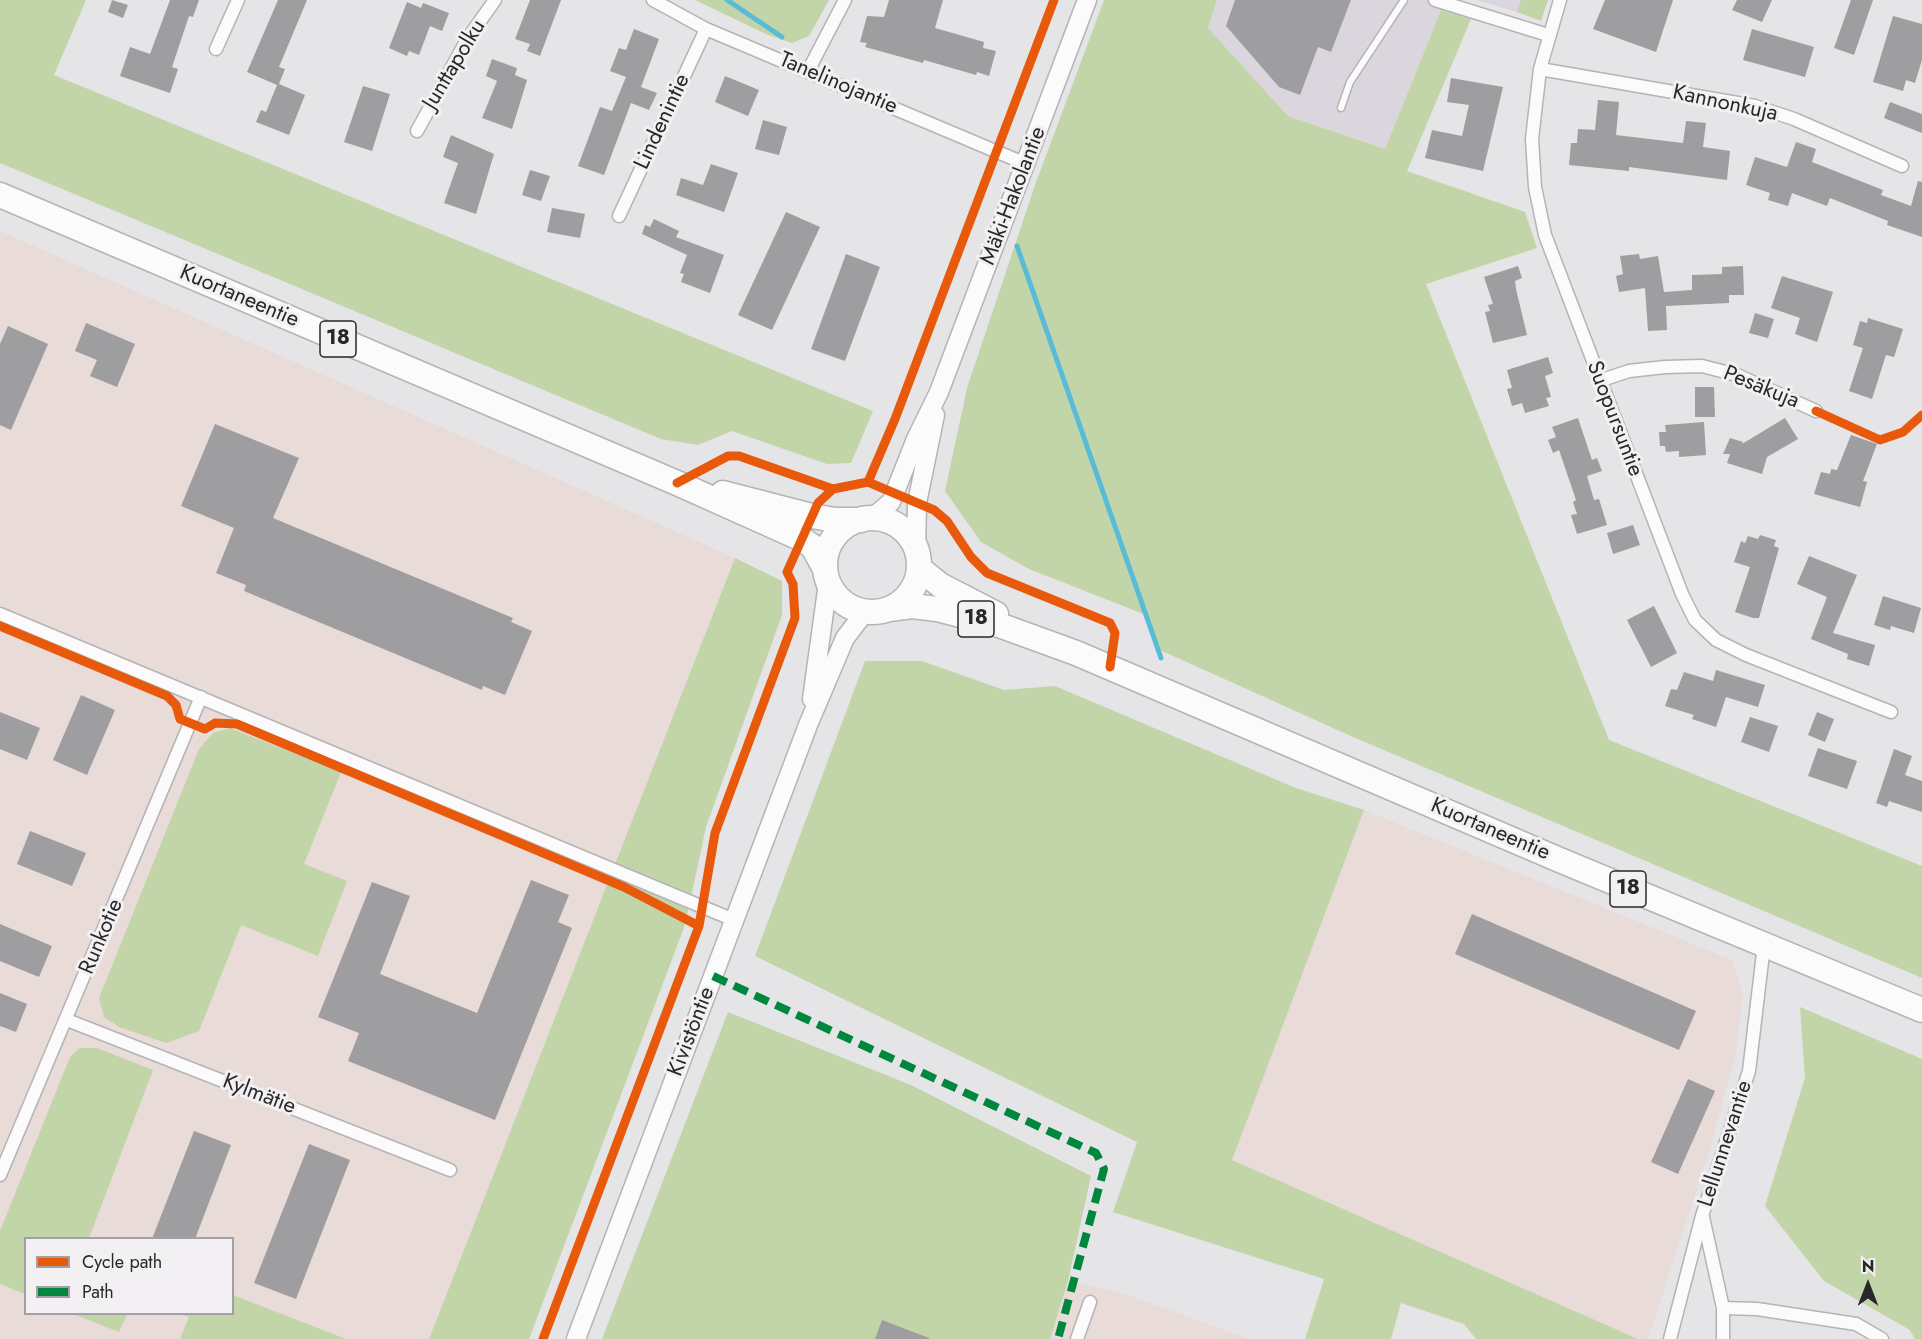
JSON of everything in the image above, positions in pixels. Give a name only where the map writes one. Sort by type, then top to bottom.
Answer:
[{"type":"highway","name":"Kuortaneentie","points":[[0,195],[677,483],[802,539],[813,547],[827,576]]},
{"type":"highway","name":"Kuortaneentie","points":[[677,483],[812,516],[867,519]]},
{"type":"highway","name":"18","points":[[867,519],[884,520],[903,531],[917,559]]},
{"type":"highway","points":[[827,576],[830,543],[838,532],[867,519]]},
{"type":"highway","name":"Kuortaneentie","points":[[917,559],[940,585],[1059,647]]},
{"type":"highway","points":[[889,609],[910,593],[917,559]]},
{"type":"highway","name":"18","points":[[827,576],[843,602],[865,612],[889,609]]},
{"type":"highway","name":"Kuortaneentie","points":[[889,609],[912,606],[937,609],[999,626],[1059,647],[1922,1010]]},
{"type":"main road","name":"Mäki-Hakolantie","points":[[867,519],[891,502],[916,439],[939,392],[1087,0]]},
{"type":"main road","name":"Mäki-Hakolantie","points":[[917,559],[917,503],[939,392]]},
{"type":"main road","name":"Kivistöntie","points":[[808,725],[827,576]]},
{"type":"main road","name":"Kivistöntie","points":[[576,1339],[808,725],[845,639],[865,612]]},
{"type":"street","points":[[216,49],[238,0]]},
{"type":"street","name":"Junttapolku","points":[[417,131],[468,39],[495,0]]},
{"type":"street","name":"Tanelinojantie","points":[[653,0],[706,29],[1026,164]]},
{"type":"street","points":[[808,71],[845,0]]},
{"type":"street","points":[[1435,0],[1548,35]]},
{"type":"street","name":"Suopursuntie","points":[[1560,0],[1540,69],[1532,139],[1537,197],[1545,235],[1682,594],[1695,620],[1716,640],[1746,655],[1891,712]]},
{"type":"street","name":"Lindenintie","points":[[619,216],[706,29]]},
{"type":"street","name":"Kannonkuja","points":[[1540,69],[1755,106],[1794,119],[1902,166]]},
{"type":"street","name":"Pesäkuja","points":[[1599,381],[1629,371],[1702,366],[1737,375],[1816,411]]},
{"type":"street","points":[[0,615],[734,920]]},
{"type":"street","name":"Runkotie","points":[[0,1175],[201,697]]},
{"type":"street","name":"Lellunnevantie","points":[[1670,1339],[1702,1216],[1749,1071],[1764,945]]},
{"type":"street","name":"Kylmätie","points":[[67,1020],[450,1170]]},
{"type":"street","points":[[1702,1216],[1723,1308],[1723,1339]]},
{"type":"street","points":[[1077,1339],[1090,1302]]},
{"type":"street","points":[[1723,1308],[1756,1309],[1856,1324],[1882,1339]]},
{"type":"lane","points":[[1341,108],[1350,82],[1404,0]]},
{"type":"shaded area","points":[[1217,0],[1445,0],[1385,149],[1288,116],[1208,28]]},
{"type":"shaded area","points":[[1476,0],[1521,0],[1517,12]]},
{"type":"shaded area","points":[[0,231],[735,558],[429,1339],[0,1339]]},
{"type":"shaded area","points":[[1364,810],[1732,960],[1743,993],[1735,1057],[1706,1162],[1648,1339],[1638,1339],[1231,1160]]},
{"type":"shaded area","points":[[1068,1281],[1119,1292],[1249,1339],[1050,1339]]},
{"type":"green space","points":[[0,0],[86,0],[54,75],[873,411],[851,463],[827,464],[732,431],[698,445],[661,439],[0,163]]},
{"type":"green space","points":[[695,0],[829,0],[809,36],[792,43],[768,35]]},
{"type":"green space","points":[[1104,0],[1217,0],[1208,28],[1288,116],[1385,149],[1441,10],[1471,19],[1407,171],[1525,212],[1537,248],[1426,284],[1609,740],[1922,866],[1922,978],[1353,737],[1160,650],[1146,615],[1029,569],[981,542],[945,491],[967,388],[1035,185]]},
{"type":"green space","points":[[1521,0],[1548,0],[1541,21],[1517,12]]},
{"type":"green space","points":[[735,558],[782,581],[782,615],[706,827],[685,925],[529,1339],[429,1339]]},
{"type":"green space","points":[[865,661],[922,661],[1004,690],[1055,686],[1296,788],[1364,810],[1232,1160],[1638,1339],[1476,1339],[1464,1324],[1401,1303],[1391,1339],[1305,1339],[1324,1279],[1113,1212],[1137,1142],[755,956]]},
{"type":"green space","points":[[230,728],[341,772],[304,864],[347,881],[318,956],[241,925],[199,1031],[166,1043],[119,1027],[104,1017],[99,998],[199,749],[213,733]]},
{"type":"green space","points":[[1800,1007],[1922,1059],[1922,1339],[1915,1339],[1910,1330],[1824,1281],[1765,1206],[1805,1078]]},
{"type":"green space","points":[[728,1012],[911,1085],[1091,1176],[1068,1281],[1050,1339],[602,1339]]},
{"type":"green space","points":[[80,1048],[97,1048],[153,1070],[89,1237],[24,1237],[24,1294],[0,1284],[0,1231],[70,1057]]},
{"type":"green space","points":[[234,1295],[346,1339],[180,1339],[189,1317],[184,1315],[234,1315]]},
{"type":"green space","points":[[76,1315],[127,1315],[119,1332]]},
{"type":"building","points":[[112,0],[128,5],[123,18],[108,12]]},
{"type":"building","points":[[170,0],[199,0],[193,17],[189,16],[172,67],[178,69],[170,93],[120,76],[130,47],[150,54]]},
{"type":"building","points":[[278,0],[307,0],[279,67],[285,69],[279,84],[305,95],[289,135],[256,122],[261,110],[266,112],[277,85],[247,72]]},
{"type":"building","points":[[530,0],[561,0],[540,56],[527,51],[530,44],[515,39]]},
{"type":"building","points":[[889,0],[943,0],[935,28],[984,42],[983,48],[996,51],[989,76],[977,72],[976,75],[924,60],[923,63],[865,47],[867,43],[860,42],[867,16],[884,17]]},
{"type":"building","points":[[1235,0],[1351,0],[1331,52],[1318,47],[1300,95],[1279,87],[1226,26]]},
{"type":"building","points":[[1605,0],[1673,0],[1656,52],[1593,29]]},
{"type":"building","points":[[1737,0],[1772,0],[1762,22],[1732,10]]},
{"type":"building","points":[[1851,0],[1873,0],[1854,55],[1834,48]]},
{"type":"building","points":[[407,2],[421,8],[423,3],[449,13],[442,31],[430,26],[419,55],[409,51],[407,56],[389,48]]},
{"type":"building","points":[[1893,16],[1922,24],[1922,60],[1915,83],[1906,80],[1903,91],[1873,82]]},
{"type":"building","points":[[634,29],[659,39],[641,87],[657,93],[649,110],[631,103],[604,175],[578,166],[600,107],[612,111],[626,77],[610,71],[619,48],[626,50]]},
{"type":"building","points":[[1752,29],[1814,47],[1805,77],[1743,60]]},
{"type":"building","points":[[492,59],[517,68],[515,75],[527,80],[512,129],[482,118],[497,81],[486,76]]},
{"type":"building","points":[[725,76],[759,90],[748,116],[715,102]]},
{"type":"building","points":[[1451,78],[1503,87],[1483,171],[1425,158],[1432,130],[1462,136],[1469,105],[1447,102]]},
{"type":"building","points":[[363,86],[390,94],[372,151],[344,142]]},
{"type":"building","points":[[1598,100],[1619,102],[1616,135],[1683,143],[1686,121],[1706,123],[1703,147],[1730,151],[1727,180],[1629,167],[1629,171],[1569,165],[1571,143],[1577,143],[1578,129],[1595,130]]},
{"type":"building","points":[[1890,102],[1922,114],[1922,133],[1884,118]]},
{"type":"building","points":[[763,120],[787,127],[779,155],[755,149]]},
{"type":"building","points":[[451,135],[494,154],[476,214],[444,203],[458,163],[443,157]]},
{"type":"building","points":[[1796,142],[1816,149],[1812,162],[1883,190],[1881,195],[1911,206],[1918,181],[1922,182],[1922,237],[1887,225],[1888,221],[1830,198],[1827,206],[1792,193],[1788,206],[1768,200],[1770,193],[1746,185],[1755,157],[1787,167]]},
{"type":"building","points":[[711,164],[738,173],[724,212],[676,195],[681,178],[703,185]]},
{"type":"building","points":[[530,170],[550,176],[541,201],[522,195]]},
{"type":"building","points":[[552,208],[585,214],[580,238],[547,232]]},
{"type":"building","points":[[786,212],[820,227],[772,330],[738,315]]},
{"type":"building","points":[[654,219],[679,231],[676,237],[724,255],[710,293],[681,282],[684,274],[680,273],[687,255],[642,234],[645,225],[650,227]]},
{"type":"building","points":[[846,254],[880,267],[845,361],[811,349]]},
{"type":"building","points":[[1639,254],[1640,259],[1658,256],[1664,292],[1692,290],[1692,275],[1722,274],[1722,267],[1743,266],[1744,295],[1729,295],[1729,303],[1666,306],[1667,330],[1648,331],[1645,288],[1619,292],[1616,276],[1623,274],[1620,256]]},
{"type":"building","points":[[1518,266],[1522,278],[1515,281],[1516,289],[1527,335],[1493,343],[1485,312],[1490,311],[1488,305],[1493,304],[1484,277]]},
{"type":"building","points":[[1782,276],[1833,292],[1817,342],[1795,334],[1800,318],[1771,308]]},
{"type":"building","points":[[1755,313],[1774,319],[1768,338],[1749,333]]},
{"type":"building","points":[[1868,318],[1903,329],[1894,357],[1886,355],[1872,399],[1849,391],[1863,348],[1853,345],[1860,321],[1867,323]]},
{"type":"building","points":[[86,323],[135,344],[117,387],[90,376],[97,360],[75,351]]},
{"type":"building","points":[[8,326],[48,344],[11,430],[0,425],[0,344]]},
{"type":"building","points":[[1548,357],[1553,373],[1545,376],[1551,397],[1546,398],[1549,406],[1525,413],[1522,403],[1512,406],[1507,389],[1512,388],[1507,370]]},
{"type":"building","points":[[1695,387],[1714,387],[1715,417],[1695,417]]},
{"type":"building","points":[[1578,418],[1592,460],[1597,458],[1602,471],[1587,476],[1594,500],[1599,499],[1607,525],[1577,534],[1571,515],[1577,514],[1573,502],[1576,500],[1559,450],[1553,453],[1548,440],[1556,437],[1552,427]]},
{"type":"building","points":[[1785,418],[1798,439],[1767,457],[1762,474],[1727,463],[1730,454],[1723,454],[1730,438],[1743,442],[1742,444]]},
{"type":"building","points":[[1704,422],[1706,455],[1679,457],[1679,451],[1666,452],[1665,446],[1660,446],[1659,432],[1666,432],[1665,425]]},
{"type":"building","points":[[215,424],[299,458],[273,518],[513,618],[511,622],[532,631],[505,695],[483,686],[482,690],[244,591],[246,585],[216,573],[234,528],[181,506]]},
{"type":"building","points":[[1851,435],[1877,444],[1863,481],[1867,482],[1860,507],[1814,494],[1821,472],[1830,474],[1831,469],[1837,470]]},
{"type":"building","points":[[1633,525],[1640,545],[1613,554],[1607,533]]},
{"type":"building","points":[[1760,535],[1776,540],[1774,546],[1779,548],[1759,618],[1753,618],[1735,612],[1750,567],[1734,562],[1741,541],[1745,543],[1748,536],[1758,539]]},
{"type":"building","points":[[1809,556],[1857,575],[1833,633],[1875,645],[1869,666],[1847,659],[1848,654],[1811,639],[1827,597],[1797,584]]},
{"type":"building","points":[[1883,596],[1921,608],[1914,633],[1891,626],[1890,630],[1874,625]]},
{"type":"building","points":[[1654,606],[1677,653],[1651,667],[1627,620]]},
{"type":"building","points":[[1716,670],[1765,685],[1758,707],[1726,697],[1716,727],[1692,719],[1694,715],[1665,706],[1671,689],[1677,690],[1684,672],[1713,681]]},
{"type":"building","points":[[81,695],[115,710],[87,775],[53,760]]},
{"type":"building","points":[[0,712],[40,728],[27,760],[0,749]]},
{"type":"building","points":[[1817,712],[1834,719],[1825,742],[1808,735]]},
{"type":"building","points":[[1750,717],[1778,726],[1769,752],[1741,742]]},
{"type":"building","points":[[1818,748],[1857,761],[1847,789],[1808,776]]},
{"type":"building","points":[[1894,749],[1912,756],[1905,775],[1922,781],[1922,812],[1889,801],[1887,807],[1876,803]]},
{"type":"building","points":[[30,831],[86,853],[72,886],[17,864]]},
{"type":"building","points":[[531,880],[569,895],[558,922],[572,928],[495,1120],[348,1061],[359,1033],[318,1017],[372,882],[410,896],[380,974],[477,1013]]},
{"type":"building","points":[[1472,914],[1696,1011],[1679,1050],[1455,954]]},
{"type":"building","points":[[0,924],[52,946],[39,977],[0,961]]},
{"type":"building","points":[[0,993],[27,1004],[16,1032],[0,1026]]},
{"type":"building","points":[[1688,1079],[1715,1091],[1678,1174],[1651,1162]]},
{"type":"building","points":[[194,1131],[231,1145],[196,1237],[153,1237]]},
{"type":"building","points":[[309,1144],[350,1160],[296,1299],[254,1283]]},
{"type":"building","points":[[882,1320],[929,1338],[929,1339],[875,1339]]},
{"type":"waterway","points":[[727,0],[782,37]]},
{"type":"waterway","points":[[1017,246],[1161,658]]},
{"type":"marked path","points":[[713,976],[1096,1153],[1104,1169],[1058,1339]]},
{"type":"cycle path","points":[[543,1339],[699,926],[715,833],[795,618],[793,584],[787,572],[818,503],[833,489],[868,482],[895,419],[1054,0]]},
{"type":"cycle path","points":[[1816,411],[1880,440],[1903,432],[1922,415]]},
{"type":"cycle path","points":[[677,483],[728,456],[739,456],[833,489]]},
{"type":"cycle path","points":[[868,482],[934,510],[947,521],[971,557],[987,573],[1110,623],[1115,633],[1110,667]]},
{"type":"cycle path","points":[[0,626],[167,696],[176,705],[180,719],[205,729],[215,723],[237,724],[624,887],[699,926]]}]
